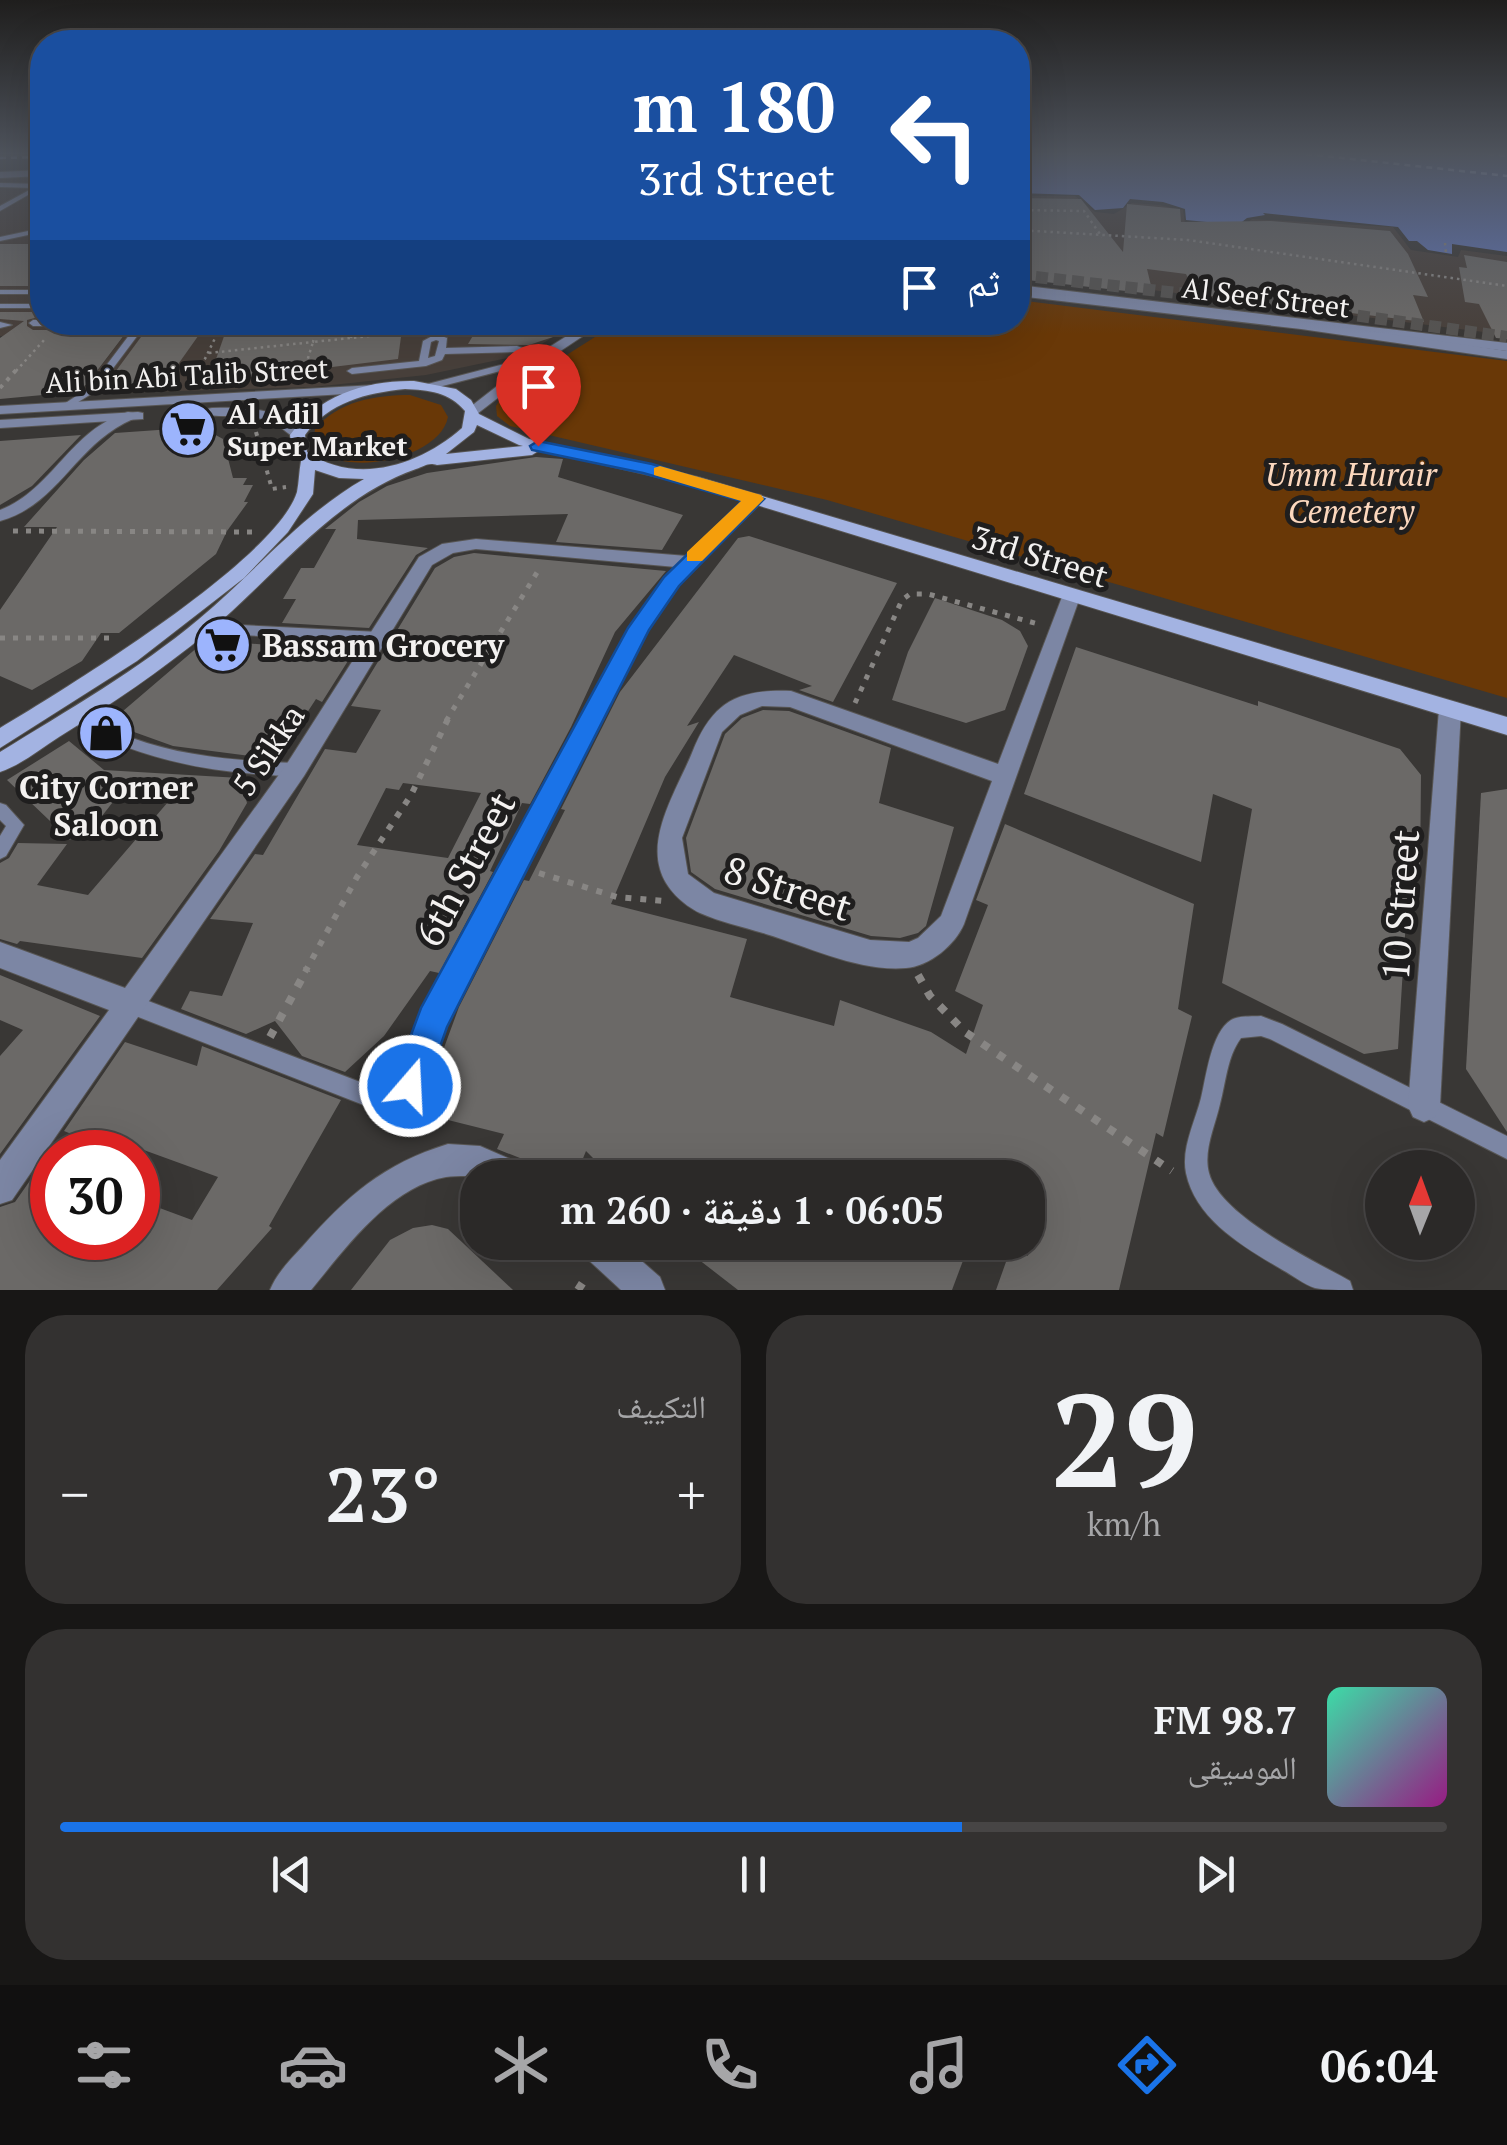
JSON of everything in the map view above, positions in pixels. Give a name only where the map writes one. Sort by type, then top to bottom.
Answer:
[{"type":"main road","points":[[0,739],[157,638],[218,590],[277,532],[304,499],[312,474],[300,454],[297,435],[317,412],[377,388],[427,386]]},
{"type":"main road","name":"3rd Street","points":[[427,386],[462,398],[472,414],[510,437],[646,468],[754,499],[1507,726]]},
{"type":"main road","points":[[0,763],[74,717],[201,628],[317,517],[355,489],[457,442],[469,430],[472,414]]},
{"type":"main road","name":"3rd Street","points":[[415,464],[477,453],[554,450]]},
{"type":"main road","points":[[308,462],[343,473],[390,471]]},
{"type":"street","name":"Al Seef Street","points":[[1030,292],[1507,351]]},
{"type":"street","points":[[472,414],[542,357],[577,335]]},
{"type":"street","points":[[427,386],[542,357]]},
{"type":"street","name":"Ali bin Abi Talib Street","points":[[0,410],[377,388]]},
{"type":"street","points":[[0,424],[250,414],[286,424],[297,435]]},
{"type":"street","points":[[0,516],[34,500],[94,430],[128,416]]},
{"type":"street","name":"6th Street","points":[[403,1109],[433,1020],[640,628],[690,562],[754,499]]},
{"type":"street","name":"5 Sikka","points":[[0,1188],[296,769],[419,570],[435,554],[476,544],[690,562]]},
{"type":"street","points":[[909,955],[941,938],[951,924],[1071,597]]},
{"type":"street","name":"8 Street","points":[[909,955],[870,953],[706,904],[691,894],[672,868],[670,838],[713,728],[721,717],[745,702],[775,697],[1006,776]]},
{"type":"street","name":"10 Street","points":[[1424,1106],[1450,709]]},
{"type":"street","points":[[0,955],[130,1004]]},
{"type":"street","points":[[288,1290],[340,1228],[393,1181],[426,1166],[460,1161]]},
{"type":"street","points":[[614,1260],[646,1290]]},
{"type":"lane","points":[[0,237],[30,228]]},
{"type":"lane","points":[[0,292],[30,292]]},
{"type":"lane","points":[[0,306],[30,306]]},
{"type":"lane","points":[[67,406],[87,395],[134,335]]},
{"type":"lane","points":[[352,371],[426,363],[437,360],[443,338],[429,339],[421,360],[426,363]]},
{"type":"lane","points":[[440,351],[517,349],[542,357]]},
{"type":"lane","points":[[109,403],[102,398],[102,391],[120,355]]},
{"type":"lane","points":[[201,628],[380,637]]},
{"type":"lane","points":[[74,717],[106,736],[176,759],[242,768],[296,769]]},
{"type":"lane","points":[[0,810],[16,825],[0,852]]},
{"type":"lane","points":[[130,1004],[403,1109]]},
{"type":"lane","points":[[1341,1290],[1226,1219],[1204,1192],[1198,1177],[1198,1149],[1225,1046],[1236,1028],[1261,1026],[1274,1031],[1507,1148]]},
{"type":"path","points":[[1086,214],[1102,237]]},
{"type":"path","points":[[1030,229],[1188,240],[1507,286]]},
{"type":"path","points":[[1445,243],[1446,253]]},
{"type":"path","points":[[184,400],[218,335]]},
{"type":"path","points":[[209,353],[313,342],[315,335]]},
{"type":"path","points":[[0,388],[45,339]]},
{"type":"path","points":[[0,531],[277,532]]},
{"type":"path","points":[[260,1054],[357,878],[411,795],[446,722],[550,550]]},
{"type":"path","points":[[848,719],[902,600],[910,594],[928,594],[1059,629]]},
{"type":"path","points":[[0,638],[157,638]]},
{"type":"path","points":[[514,866],[636,901],[691,894]]},
{"type":"path","points":[[909,955],[930,996],[965,1032],[1204,1192]]},
{"type":"shaded area","points":[[0,214],[30,214],[30,335],[42,335],[0,336]]},
{"type":"shaded area","points":[[1030,214],[1184,214],[1185,223],[1242,227],[1252,219],[1393,227],[1411,250],[1458,257],[1461,250],[1507,256],[1507,335],[1030,275]]},
{"type":"shaded area","points":[[124,335],[556,335],[513,357],[426,375],[313,387],[80,394]]},
{"type":"green space","name":"Umm Hurair Cemetery","points":[[1030,301],[1507,361],[1507,698],[827,500],[510,426],[497,416],[496,406],[502,396],[598,335],[1030,335]]},
{"type":"green space","points":[[410,395],[441,405],[448,417],[441,432],[408,454],[364,463],[343,461],[325,455],[313,444],[315,429],[346,406],[371,398]]},
{"type":"water","points":[[1185,214],[1265,215],[1247,218],[1238,225],[1186,220]]},
{"type":"water","points":[[1275,214],[1507,214],[1507,252],[1452,244],[1452,254],[1428,250],[1417,241],[1409,241],[1398,227]]},
{"type":"building","points":[[1030,214],[1093,214],[1123,252],[1126,214],[1180,214],[1181,222],[1271,221],[1390,231],[1408,254],[1428,297],[1413,295],[1424,322],[1196,294],[1186,274],[1147,269],[1153,294],[1030,280]]},
{"type":"building","points":[[0,244],[30,244],[30,286],[0,286]]},
{"type":"building","points":[[1464,255],[1507,262],[1507,339],[1496,338],[1479,304],[1465,302],[1459,267],[1467,268]]},
{"type":"building","points":[[0,312],[30,312],[30,335],[124,335],[87,384],[75,392],[0,399],[0,338],[24,321],[0,319]]},
{"type":"building","points":[[142,335],[199,335],[162,387],[102,390]]},
{"type":"building","points":[[224,335],[401,335],[398,359],[208,382]]},
{"type":"building","points":[[473,335],[559,335],[529,345],[468,344]]},
{"type":"building","points":[[201,427],[223,439],[233,478],[247,478],[243,485],[253,485],[244,502],[248,502],[216,554],[119,633],[101,633],[82,661],[32,690],[0,676],[0,610],[57,527],[24,527],[84,460],[115,433]]},
{"type":"building","points":[[81,435],[32,486],[0,505],[0,441]]},
{"type":"building","points":[[536,457],[563,459],[558,477],[683,515],[662,550],[556,542],[568,514],[358,520],[357,539],[428,548],[416,555],[369,628],[282,623],[296,599],[283,599],[301,568],[314,568],[336,529],[325,529],[359,502],[387,486],[427,473]]},
{"type":"building","points":[[749,536],[897,583],[833,702],[799,690],[812,686],[734,655],[687,726],[699,722],[665,777],[611,904],[747,939],[730,997],[834,1026],[840,1000],[931,1032],[966,1054],[983,1005],[955,991],[988,905],[976,900],[1005,824],[1194,904],[1178,1009],[1192,1016],[1163,1137],[1156,1133],[1119,1290],[996,1290],[1007,1260],[1045,1260],[1045,1160],[595,1160],[586,1151],[582,1160],[525,1160],[497,1149],[504,1134],[420,1113],[459,1007],[524,880],[529,881],[620,692],[738,538]]},
{"type":"building","points":[[474,553],[666,571],[615,632],[571,727],[530,804],[522,803],[490,871],[493,872],[439,973],[430,971],[384,1036],[345,1072],[302,1056],[275,1021],[246,1034],[181,1009],[190,991],[222,996],[253,923],[210,919],[255,854],[263,855],[325,749],[356,753],[381,710],[351,706],[435,568],[454,557]],"holes":[[[403,783],[481,793],[448,858],[357,845],[386,788],[399,790]]]},
{"type":"building","points":[[935,598],[1002,620],[1020,631],[1028,646],[1005,710],[966,723],[892,700],[908,652]]},
{"type":"building","points":[[206,640],[358,645],[322,702],[316,699],[282,751],[266,758],[173,746],[109,723]]},
{"type":"building","points":[[1076,647],[1258,706],[1258,701],[1400,749],[1421,775],[1420,875],[1409,871],[1398,1049],[1364,1054],[1222,983],[1252,809],[1213,794],[1201,862],[1024,794]]},
{"type":"building","points":[[763,710],[789,711],[891,748],[879,803],[954,827],[926,926],[918,933],[900,938],[871,936],[715,889],[691,872],[686,838],[725,734],[742,718]]},
{"type":"building","points":[[69,741],[104,770],[240,778],[247,803],[219,851],[142,958],[0,939],[0,863],[9,858],[18,843],[67,844],[37,885],[88,895],[168,802],[116,798],[102,816],[88,815],[70,840],[7,780]]},
{"type":"building","points":[[1507,789],[1507,1132],[1466,1069],[1481,793]]},
{"type":"building","points":[[0,975],[100,1016],[0,1154],[0,1056],[23,1030],[0,1020]]},
{"type":"building","points":[[125,1042],[197,1066],[202,1046],[341,1100],[269,1226],[272,1228],[217,1290],[0,1290],[0,1207],[15,1202],[30,1181],[30,1260],[160,1260],[160,1208],[192,1220],[218,1177],[160,1156],[160,1130],[65,1130]]},
{"type":"building","points":[[432,1225],[448,1229],[460,1240],[460,1260],[481,1260],[513,1290],[351,1290],[390,1240],[413,1228]]},
{"type":"building","points":[[699,1260],[963,1260],[952,1290],[738,1290]]},
{"type":"tunnel","points":[[1030,276],[1283,305],[1507,337]]},
{"type":"slow traffic","points":[[660,472],[754,499],[695,557]]},
{"type":"place","name":"Al Adil Super Market","points":[[188,429]]},
{"type":"place","name":"Bassam Grocery","points":[[223,645]]},
{"type":"place","name":"City Corner Saloon","points":[[106,733]]},
{"type":"route","points":[[410,1086],[433,1020],[654,604],[754,499],[646,468],[538,446]]}]
